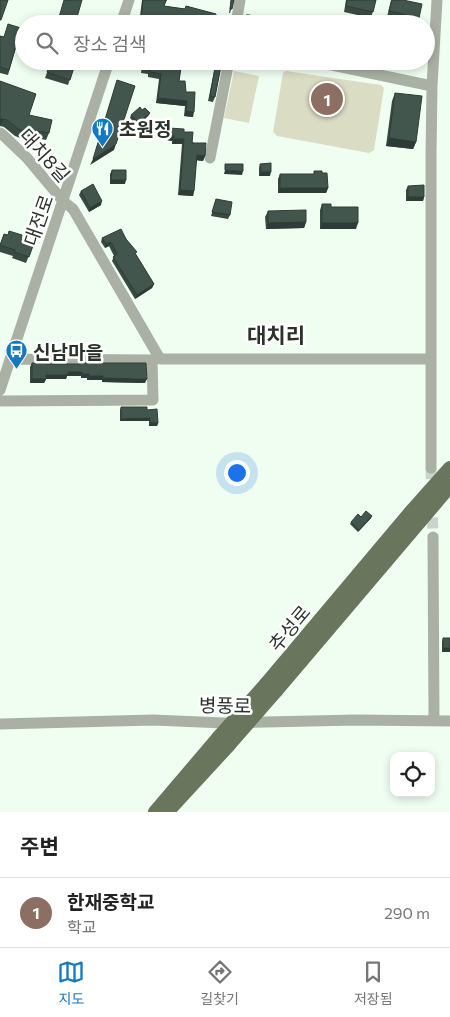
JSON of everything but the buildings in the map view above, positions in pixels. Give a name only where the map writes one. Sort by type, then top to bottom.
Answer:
[{"type":"main road","name":"추성로","points":[[271,687],[409,514],[450,468]]},
{"type":"main road","name":"추성로","points":[[166,812],[223,742],[450,486]]},
{"type":"main road","name":"추성로","points":[[155,812],[223,742]]},
{"type":"street","points":[[124,15],[129,0]]},
{"type":"street","points":[[238,15],[240,0]]},
{"type":"street","points":[[435,43],[438,0]]},
{"type":"street","name":"대전로","points":[[0,390],[106,70]]},
{"type":"street","points":[[210,158],[227,70]]},
{"type":"street","points":[[356,70],[432,86]]},
{"type":"street","points":[[431,468],[431,156],[433,70]]},
{"type":"street","name":"대치8길","points":[[0,133],[27,158],[72,209],[156,360]]},
{"type":"street","points":[[10,358],[156,360],[431,359]]},
{"type":"street","points":[[0,401],[153,400],[156,360]]},
{"type":"street","points":[[434,537],[434,721]]},
{"type":"street","name":"병풍로","points":[[0,724],[153,720],[224,723],[356,720],[450,721]]},
{"type":"green space","points":[[234,71],[259,76],[249,123],[224,118]]},
{"type":"green space","points":[[286,71],[381,85],[384,88],[374,150],[369,153],[277,136],[273,132],[283,73]]},
{"type":"tunnel","points":[[431,468],[433,537]]},
{"type":"place","name":"한재중학교","points":[[327,99]]},
{"type":"place","name":"초원정","points":[[103,147]]},
{"type":"place","name":"신남마을","points":[[17,370]]},
{"type":"district","name":"대치리","points":[[276,334]]}]
